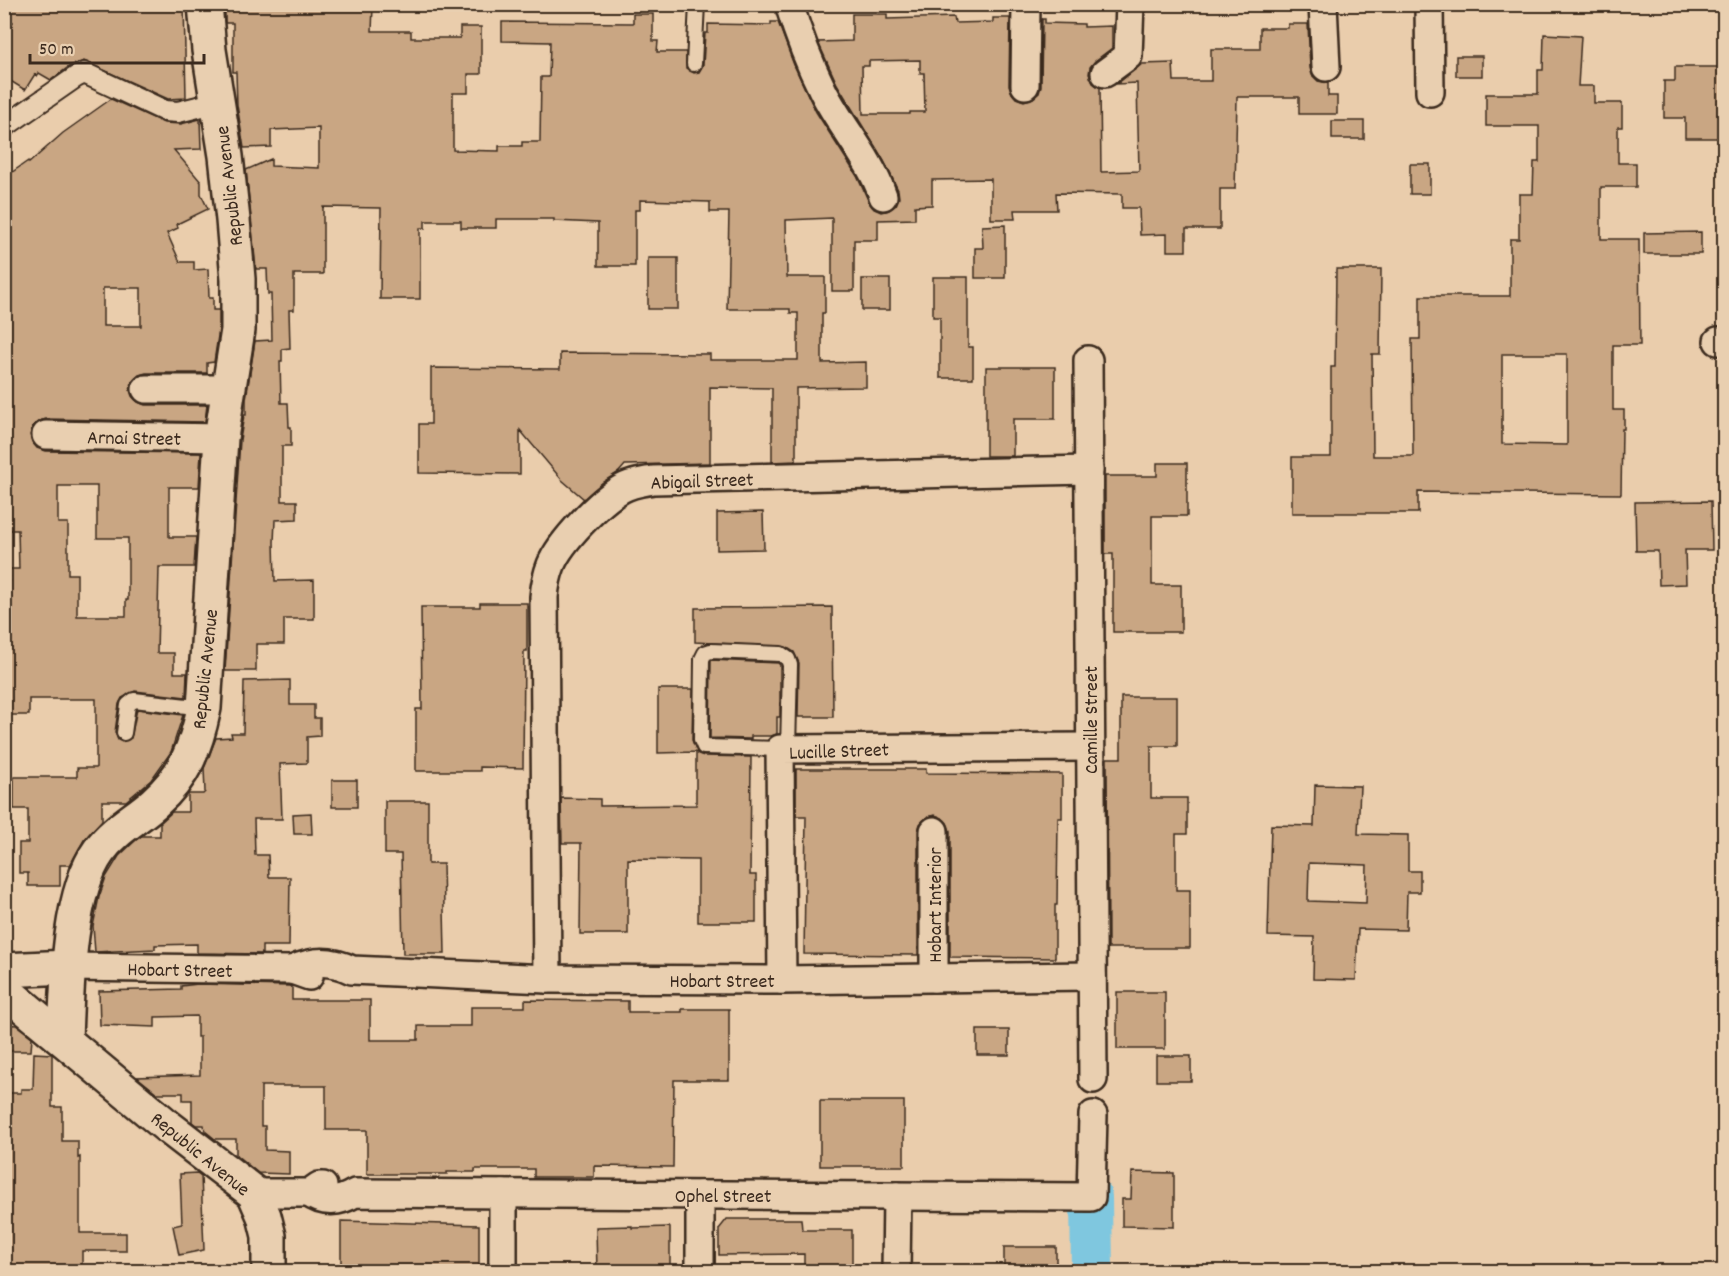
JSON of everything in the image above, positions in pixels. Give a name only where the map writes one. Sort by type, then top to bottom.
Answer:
[{"type":"main road","name":"Republic Avenue","points":[[205,4],[226,156],[238,279],[238,330],[221,438],[204,708],[190,759],[174,784],[117,832],[99,850],[87,869],[68,967],[65,1040],[166,1126],[254,1193],[264,1216],[268,1236],[268,1272]]},
{"type":"main road","points":[[4,970],[68,967]]},
{"type":"main road","points":[[4,990],[65,1040]]},
{"type":"street","points":[[789,4],[801,44],[823,93],[876,175],[883,196]]},
{"type":"street","points":[[1025,85],[1026,4]]},
{"type":"street","points":[[1105,73],[1128,56],[1130,4]]},
{"type":"street","points":[[1323,4],[1326,67]]},
{"type":"street","points":[[1429,4],[1430,93]]},
{"type":"street","points":[[4,127],[84,73],[165,111],[178,112],[218,102]]},
{"type":"street","name":"Camille Street","points":[[1088,360],[1093,1079]]},
{"type":"street","points":[[146,389],[229,389]]},
{"type":"street","name":"Arnai Street","points":[[46,435],[221,438]]},
{"type":"street","name":"Abigail Street","points":[[547,979],[544,597],[546,580],[560,548],[590,515],[623,488],[638,482],[653,480],[1089,470]]},
{"type":"street","name":"Lucille Street","points":[[782,980],[784,749],[1090,747]]},
{"type":"street","name":"Hobart Interior","points":[[934,831],[934,978]]},
{"type":"street","name":"Hobart Street","points":[[68,967],[292,970],[322,977],[352,970],[547,979],[782,980],[1092,976]]},
{"type":"street","name":"Ophel Street","points":[[254,1193],[309,1193],[319,1186],[344,1186],[355,1193],[1091,1197],[1093,1115]]},
{"type":"street","points":[[503,1194],[503,1272]]},
{"type":"street","points":[[700,1195],[700,1272]]},
{"type":"street","points":[[897,1196],[897,1272]]},
{"type":"lane","points":[[694,64],[697,4]]},
{"type":"lane","points":[[711,651],[781,654],[788,658],[790,665],[784,749],[704,747],[701,740],[702,658],[705,653],[711,651]]},
{"type":"lane","points":[[124,733],[128,705],[134,700],[204,708]]},
{"type":"building","points":[[4,4],[184,4],[186,98],[168,99],[84,61],[70,66],[51,80],[39,73],[37,76],[35,74],[25,90],[4,77],[4,35],[13,22],[4,17]]},
{"type":"building","points":[[225,4],[373,6],[372,31],[411,31],[411,38],[460,38],[460,27],[481,27],[481,74],[468,74],[468,93],[453,93],[453,150],[499,151],[499,146],[522,146],[522,142],[540,142],[541,77],[549,77],[550,42],[502,41],[502,22],[633,23],[633,14],[653,14],[653,41],[658,41],[657,52],[686,52],[686,68],[694,73],[699,72],[703,65],[705,33],[708,33],[708,24],[771,25],[771,22],[778,22],[794,65],[816,112],[857,176],[869,202],[874,209],[881,212],[896,205],[899,198],[898,190],[884,161],[837,84],[818,42],[852,41],[852,14],[887,14],[887,19],[954,17],[955,23],[993,22],[993,18],[1010,18],[1009,85],[1016,98],[1024,101],[1039,93],[1041,86],[1042,19],[1045,19],[1045,23],[1084,24],[1084,27],[1112,26],[1112,48],[1095,61],[1090,67],[1089,74],[1093,83],[1100,88],[1101,172],[1139,171],[1137,83],[1117,84],[1142,64],[1173,63],[1174,81],[1211,81],[1211,49],[1260,49],[1260,28],[1288,28],[1288,24],[1308,24],[1312,75],[1318,81],[1328,83],[1328,96],[1337,96],[1337,114],[1299,114],[1299,97],[1237,97],[1235,189],[1220,189],[1220,229],[1186,229],[1186,251],[1167,251],[1167,234],[1140,235],[1139,208],[1122,208],[1122,194],[1056,193],[1057,210],[1014,210],[1015,219],[991,219],[991,179],[932,180],[932,205],[915,206],[915,219],[878,220],[878,240],[854,240],[854,291],[832,291],[832,218],[786,220],[787,277],[825,277],[822,363],[866,362],[866,387],[796,388],[796,461],[772,462],[772,388],[710,387],[710,463],[625,465],[584,499],[562,480],[520,430],[520,474],[419,473],[419,424],[431,424],[431,368],[560,369],[560,353],[710,354],[710,360],[798,360],[798,313],[790,313],[790,309],[727,309],[729,212],[710,212],[710,202],[640,200],[640,210],[635,210],[635,266],[598,266],[598,223],[554,221],[554,219],[496,219],[496,228],[461,228],[461,221],[425,221],[425,228],[420,228],[420,299],[380,299],[381,208],[323,207],[323,274],[294,274],[294,310],[289,310],[290,348],[282,349],[282,361],[280,361],[281,403],[288,403],[289,427],[291,427],[291,446],[282,446],[282,501],[297,501],[297,519],[275,520],[274,542],[275,581],[314,580],[314,619],[284,619],[284,644],[256,644],[256,671],[225,671],[240,440],[244,415],[246,415],[246,399],[255,341],[272,340],[271,294],[268,294],[267,269],[256,269],[246,170],[271,159],[271,166],[319,168],[319,128],[271,130],[271,147],[244,148],[237,105],[236,72],[233,72],[233,23],[225,23]],"holes":[[[920,60],[920,73],[924,73],[925,112],[863,114],[862,66],[869,66],[869,61]]]},
{"type":"building","points":[[1544,34],[1581,36],[1578,86],[1594,86],[1594,103],[1622,103],[1622,127],[1618,127],[1618,163],[1636,163],[1636,187],[1601,187],[1601,239],[1639,239],[1640,345],[1613,345],[1613,410],[1624,410],[1621,494],[1418,492],[1418,513],[1292,513],[1292,457],[1331,457],[1331,367],[1335,367],[1336,269],[1381,269],[1380,354],[1372,354],[1373,456],[1413,456],[1412,339],[1420,339],[1420,296],[1510,296],[1510,239],[1519,239],[1519,194],[1533,194],[1534,162],[1539,162],[1539,126],[1486,126],[1486,94],[1538,94],[1538,70],[1543,70]],"holes":[[[1502,354],[1567,354],[1567,445],[1502,444]]]},
{"type":"building","points":[[1456,56],[1482,56],[1482,76],[1456,76]]},
{"type":"building","points":[[1675,67],[1725,67],[1725,138],[1685,138],[1685,118],[1664,118],[1664,81],[1675,81]]},
{"type":"building","points":[[111,99],[164,123],[181,124],[200,119],[201,149],[174,150],[201,182],[201,194],[208,209],[177,224],[178,228],[167,233],[180,262],[194,262],[194,270],[208,269],[209,298],[213,298],[213,310],[219,310],[219,329],[214,362],[207,363],[207,373],[146,373],[139,375],[133,381],[130,390],[138,402],[145,405],[207,405],[205,422],[46,419],[33,426],[30,435],[32,442],[37,448],[46,451],[201,453],[199,487],[169,487],[169,537],[196,537],[194,567],[159,567],[157,653],[174,653],[174,673],[187,673],[186,697],[135,691],[122,698],[119,704],[115,732],[118,740],[122,742],[131,738],[137,709],[183,715],[171,752],[151,780],[126,801],[102,801],[102,820],[84,840],[70,865],[60,865],[60,886],[28,886],[28,873],[19,873],[19,843],[28,843],[28,809],[14,809],[14,777],[77,777],[77,768],[96,768],[96,699],[29,699],[29,715],[4,715],[4,594],[9,594],[9,569],[19,569],[18,530],[4,530],[4,178],[28,161],[29,163],[63,133]],"holes":[[[103,288],[141,288],[141,326],[103,326]],[[58,486],[97,486],[97,538],[128,538],[126,616],[77,616],[77,574],[68,574],[68,523],[58,523]]]},
{"type":"building","points":[[1332,121],[1364,121],[1364,139],[1332,139]]},
{"type":"building","points":[[1410,164],[1430,164],[1430,194],[1410,194]]},
{"type":"building","points":[[1005,225],[1005,278],[975,278],[975,248],[983,248],[982,226]]},
{"type":"building","points":[[1701,232],[1701,254],[1644,254],[1644,233]]},
{"type":"building","points":[[648,258],[678,258],[678,309],[648,309]]},
{"type":"building","points":[[933,277],[968,277],[968,347],[973,347],[973,378],[940,378],[940,317],[933,317]]},
{"type":"building","points":[[862,279],[890,279],[890,310],[862,310]]},
{"type":"building","points":[[986,367],[1055,367],[1055,419],[1013,419],[1013,456],[986,456]]},
{"type":"building","points":[[1157,463],[1187,463],[1187,516],[1152,516],[1152,585],[1181,585],[1181,632],[1113,632],[1113,554],[1105,554],[1105,476],[1157,476]]},
{"type":"building","points":[[1711,501],[1712,550],[1685,550],[1686,584],[1659,585],[1658,551],[1636,551],[1635,502]]},
{"type":"building","points":[[763,512],[764,549],[717,550],[717,513]]},
{"type":"building","points":[[480,603],[527,603],[527,651],[524,651],[523,768],[480,767],[480,771],[416,771],[416,709],[422,709],[421,607],[480,607]]},
{"type":"building","points":[[832,607],[833,717],[798,717],[799,663],[794,652],[786,647],[695,642],[695,608]]},
{"type":"building","points":[[711,660],[778,663],[780,665],[780,717],[777,717],[777,734],[751,736],[751,739],[710,738]]},
{"type":"building","points":[[290,680],[290,705],[314,705],[314,718],[320,718],[320,736],[307,737],[307,763],[280,764],[282,819],[254,819],[255,855],[268,855],[269,877],[290,877],[289,946],[262,946],[262,954],[197,953],[197,944],[155,945],[155,949],[95,952],[93,926],[106,877],[119,856],[136,840],[142,836],[160,836],[160,823],[172,812],[188,812],[188,794],[205,792],[204,768],[216,738],[232,737],[231,733],[243,733],[244,681]]},
{"type":"building","points":[[658,689],[693,689],[692,740],[698,754],[751,757],[750,875],[756,875],[756,922],[698,922],[698,860],[628,859],[628,934],[580,934],[581,843],[562,843],[561,798],[600,799],[600,806],[696,805],[696,752],[658,753]]},
{"type":"building","points":[[1121,697],[1177,697],[1177,746],[1151,746],[1151,798],[1187,798],[1187,834],[1176,834],[1176,890],[1190,890],[1190,948],[1108,948],[1107,758],[1121,758]]},
{"type":"building","points":[[796,769],[926,769],[926,773],[1062,774],[1062,818],[1058,818],[1055,958],[950,957],[950,831],[947,823],[935,815],[926,818],[920,824],[918,831],[918,955],[804,954],[806,816],[796,816]]},
{"type":"building","points":[[332,780],[357,780],[357,807],[332,807]]},
{"type":"building","points":[[1315,785],[1360,786],[1358,834],[1408,835],[1408,871],[1420,871],[1420,892],[1407,892],[1406,930],[1358,929],[1356,980],[1313,979],[1314,937],[1268,936],[1271,825],[1314,826]],"holes":[[[1309,863],[1367,865],[1366,903],[1308,901]]]},
{"type":"building","points":[[385,801],[428,801],[428,864],[443,864],[445,954],[403,954],[401,854],[385,854]]},
{"type":"building","points":[[311,813],[312,834],[294,834],[293,814]]},
{"type":"building","points":[[198,984],[289,986],[292,987],[292,1000],[370,1000],[370,1040],[418,1040],[418,1026],[471,1026],[471,1007],[525,1007],[525,1000],[628,1001],[628,1012],[729,1009],[729,1080],[674,1080],[673,1167],[594,1166],[594,1177],[534,1177],[534,1169],[475,1169],[475,1172],[447,1172],[447,1174],[367,1174],[367,1130],[326,1130],[326,1086],[261,1086],[261,1126],[265,1126],[265,1150],[289,1151],[289,1174],[258,1173],[236,1155],[236,1139],[215,1139],[205,1131],[204,1125],[196,1125],[192,1122],[192,1100],[183,1100],[183,1093],[157,1093],[137,1077],[200,1075],[200,1037],[197,1037],[197,1016],[155,1017],[155,1027],[100,1025],[99,991],[181,989],[181,986]]},
{"type":"building","points":[[1117,992],[1165,992],[1165,1049],[1117,1049]]},
{"type":"building","points":[[4,1024],[16,1025],[32,1037],[31,1051],[4,1051]]},
{"type":"building","points":[[977,1030],[1009,1030],[1009,1055],[977,1055]]},
{"type":"building","points":[[34,1053],[52,1054],[52,1107],[62,1107],[62,1141],[78,1141],[80,1233],[126,1233],[126,1251],[82,1251],[82,1272],[4,1272],[4,1108],[8,1108],[8,1093],[21,1093],[21,1089],[33,1089]]},
{"type":"building","points":[[1156,1056],[1191,1056],[1191,1081],[1156,1081]]},
{"type":"building","points":[[820,1101],[904,1101],[904,1166],[820,1166]]},
{"type":"building","points":[[1132,1172],[1174,1173],[1174,1227],[1122,1226],[1122,1199],[1131,1199]]},
{"type":"building","points":[[197,1173],[201,1176],[204,1250],[179,1255],[173,1226],[182,1224],[180,1174]]},
{"type":"building","points":[[727,1219],[801,1219],[802,1230],[852,1230],[852,1272],[804,1272],[804,1254],[719,1255],[719,1229]]},
{"type":"building","points":[[341,1221],[479,1225],[479,1272],[341,1272]]},
{"type":"building","points":[[632,1226],[632,1228],[670,1227],[670,1272],[597,1272],[596,1227]]},
{"type":"building","points":[[1004,1247],[1056,1247],[1056,1272],[1004,1272]]},
{"type":"waterway","points":[[1091,1197],[1092,1272]]}]
